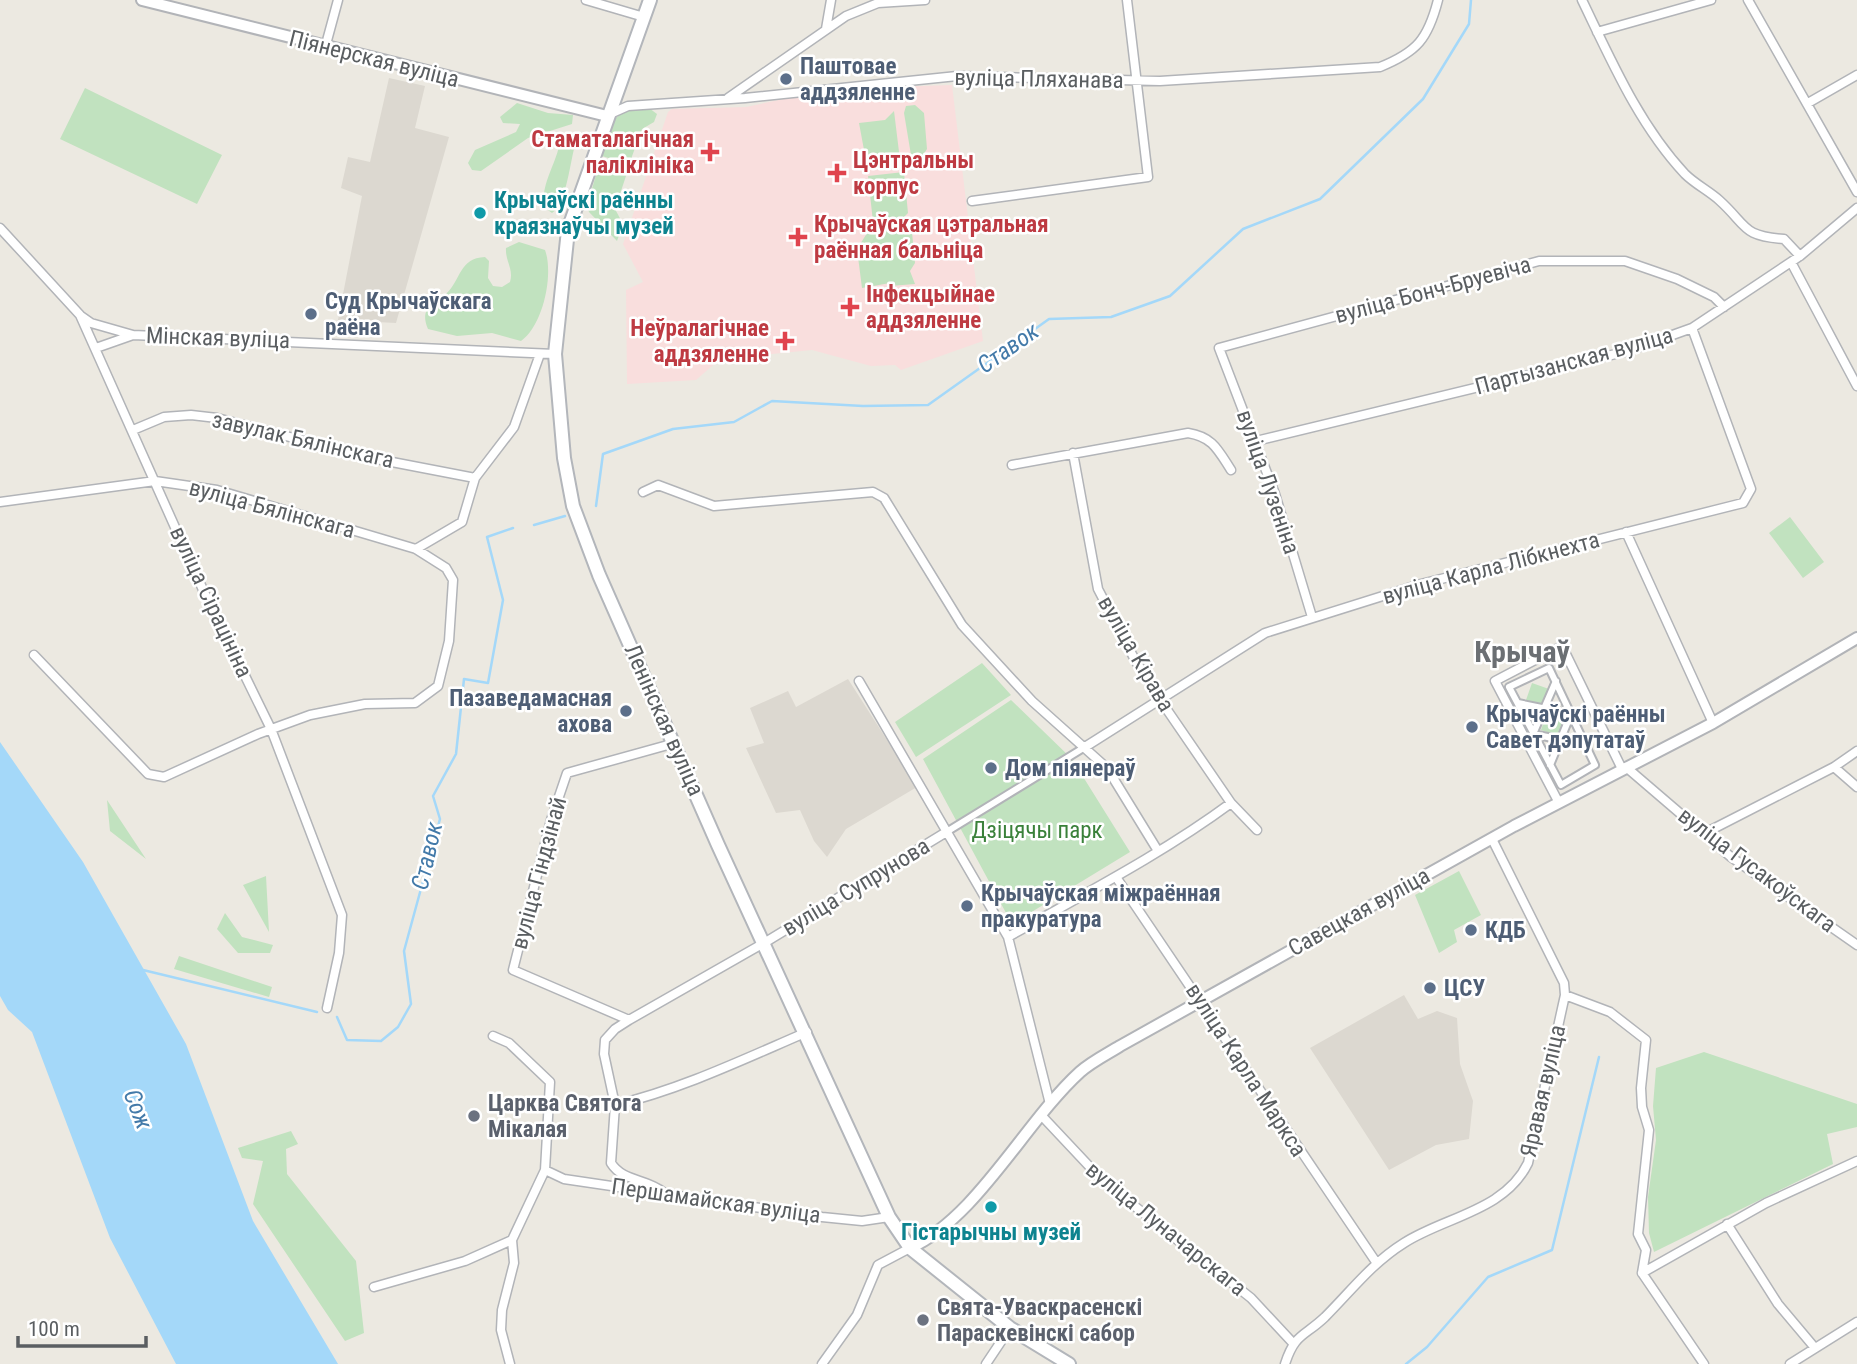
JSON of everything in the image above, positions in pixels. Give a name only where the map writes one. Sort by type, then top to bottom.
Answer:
[{"type":"main road","name":"Ленінская вуліца","points":[[650,0],[568,230],[555,354],[564,458],[573,506],[599,575],[890,1217],[911,1248],[1010,1328],[1069,1364]]},
{"type":"street","name":"Піянерская вуліца","points":[[142,0],[325,48],[607,116]]},
{"type":"street","points":[[325,48],[338,0]]},
{"type":"street","points":[[586,0],[644,17]]},
{"type":"street","points":[[827,29],[831,0]]},
{"type":"street","points":[[726,100],[846,16],[878,3],[925,0]]},
{"type":"street","points":[[972,201],[1148,177],[1127,0]]},
{"type":"street","name":"вуліца Пляханава","points":[[607,116],[628,106],[726,100],[957,76],[1137,81],[1380,67],[1409,55],[1432,23],[1438,0]]},
{"type":"street","points":[[1582,0],[1645,122],[1686,175],[1719,200],[1748,230],[1758,237],[1784,239],[1800,256]]},
{"type":"street","points":[[1597,32],[1711,0]]},
{"type":"street","points":[[1748,0],[1857,192]]},
{"type":"street","points":[[1808,103],[1857,75]]},
{"type":"street","name":"Партызанская вуліца","points":[[1256,441],[1628,351],[1692,328],[1800,256],[1857,208]]},
{"type":"street","name":"вуліца Сірацініна","points":[[0,228],[80,315],[204,592],[271,729],[342,915],[339,953],[327,1008]]},
{"type":"street","name":"вуліца Бонч-Бруевіча","points":[[1219,348],[1539,261],[1625,261],[1677,279],[1714,297],[1724,307]]},
{"type":"street","points":[[1791,262],[1857,386]]},
{"type":"street","name":"Мінская вуліца","points":[[80,315],[91,323],[133,335],[555,354]]},
{"type":"street","name":"вуліца Карла Лібкнехта","points":[[1085,747],[1265,633],[1421,584],[1743,503],[1751,489],[1692,328]]},
{"type":"street","name":"Мінская вуліца","points":[[96,348],[133,335]]},
{"type":"street","name":"вуліца Лузеніна","points":[[1219,348],[1256,441],[1312,617]]},
{"type":"street","points":[[416,549],[462,522],[475,478],[514,427],[540,354]]},
{"type":"street","name":"завулак Бялінскага","points":[[133,430],[164,417],[191,415],[217,418],[366,457],[475,478]]},
{"type":"street","points":[[1012,465],[1188,433],[1203,435],[1213,441],[1231,470]]},
{"type":"street","name":"вуліца Кірава","points":[[1073,453],[1098,589],[1135,660],[1161,701],[1231,803],[1256,830]]},
{"type":"street","name":"вуліца Бялінскага","points":[[0,502],[155,481],[217,490],[416,549],[446,568],[453,580],[449,641],[438,686],[415,703],[340,708],[271,729]]},
{"type":"street","points":[[643,492],[658,485],[714,506],[873,492],[884,498],[962,625],[1032,701],[1107,768],[1158,851]]},
{"type":"street","points":[[1626,532],[1713,723]]},
{"type":"street","name":"Савецкая вуліца","points":[[911,1248],[935,1234],[979,1190],[1081,1070],[1200,1000],[1492,839],[1713,723],[1857,638]]},
{"type":"street","points":[[1559,803],[1495,681],[1563,646],[1624,768]]},
{"type":"street","points":[[34,655],[148,774],[164,777],[271,729]]},
{"type":"street","points":[[1549,667],[1556,681],[1595,765],[1561,785],[1509,687],[1549,667]]},
{"type":"street","points":[[859,681],[1009,937],[1050,1104]]},
{"type":"street","points":[[1533,734],[1556,681]]},
{"type":"street","points":[[1517,703],[1572,714]]},
{"type":"street","points":[[1550,765],[1572,714]]},
{"type":"street","points":[[1533,734],[1586,746]]},
{"type":"street","name":"вуліца Гіндзінай","points":[[629,1020],[513,970],[551,820],[567,773],[675,743]]},
{"type":"street","points":[[948,831],[1085,747]]},
{"type":"street","points":[[1705,834],[1834,767],[1857,751]]},
{"type":"street","points":[[1834,767],[1857,787]]},
{"type":"street","name":"вуліца Гусакоўскага","points":[[1624,768],[1731,857],[1857,945]]},
{"type":"street","points":[[1009,937],[1116,877],[1231,803]]},
{"type":"street","name":"вуліца Супрунова","points":[[629,1020],[764,943],[948,831]]},
{"type":"street","name":"Яравая вуліца","points":[[1292,1342],[1324,1318],[1376,1262],[1432,1227],[1479,1210],[1526,1168],[1564,995],[1556,962],[1492,839]]},
{"type":"street","name":"вуліца Карла Маркса","points":[[1116,877],[1376,1262]]},
{"type":"street","points":[[1564,995],[1610,1012],[1646,1040],[1641,1087],[1642,1107],[1649,1130],[1638,1234],[1646,1250],[1642,1273],[1704,1364]]},
{"type":"street","points":[[629,1020],[615,1029],[606,1040],[606,1063],[615,1105],[611,1163],[622,1176],[653,1184],[663,1192]]},
{"type":"street","points":[[615,1105],[649,1097],[807,1032]]},
{"type":"street","points":[[493,1036],[509,1043],[550,1082],[545,1170],[512,1240],[514,1263],[502,1310],[501,1330],[510,1364]]},
{"type":"street","name":"вуліца Луначарскага","points":[[1041,1115],[1104,1182],[1251,1297],[1292,1342]]},
{"type":"street","points":[[1642,1273],[1727,1224],[1857,1161]]},
{"type":"street","name":"Першамайская вуліца","points":[[545,1170],[564,1179],[822,1217],[862,1221],[890,1217]]},
{"type":"street","points":[[1727,1224],[1777,1304],[1815,1348]]},
{"type":"street","points":[[374,1287],[465,1261],[512,1240]]},
{"type":"street","points":[[822,1364],[857,1315],[878,1265],[911,1248]]},
{"type":"street","points":[[1790,1364],[1857,1322]]},
{"type":"street","points":[[986,1364],[1010,1328]]},
{"type":"street","points":[[1285,1364],[1292,1342]]},
{"type":"shaded area","points":[[389,78],[425,86],[415,128],[449,137],[396,323],[338,320],[362,196],[341,188],[348,157],[370,162]]},
{"type":"shaded area","name":"Крычаўская цэтральная раённая бальніца","points":[[952,85],[983,341],[901,370],[895,365],[871,366],[812,350],[720,359],[696,380],[627,384],[626,290],[643,282],[623,244],[668,112],[672,109],[746,107],[831,89]]},
{"type":"shaded area","points":[[848,679],[917,787],[846,829],[827,857],[814,841],[800,810],[776,813],[746,748],[764,743],[750,708],[788,691],[796,707]]},
{"type":"shaded area","points":[[1404,995],[1418,1019],[1437,1011],[1457,1018],[1460,1064],[1473,1101],[1469,1139],[1436,1145],[1389,1170],[1310,1048]]},
{"type":"green space","points":[[85,88],[222,155],[197,204],[60,139]]},
{"type":"green space","points":[[517,103],[548,113],[573,115],[572,124],[528,138],[481,171],[472,170],[468,163],[475,150],[516,132],[520,124],[503,123],[500,117]]},
{"type":"green space","points":[[915,105],[924,113],[927,149],[921,158],[912,161],[904,113],[906,106]]},
{"type":"green space","points":[[649,108],[657,114],[654,122],[642,129],[631,159],[625,157],[618,161],[602,156],[615,120],[626,111]]},
{"type":"green space","points":[[894,111],[900,160],[867,166],[859,123],[885,120]]},
{"type":"green space","points":[[563,142],[574,149],[564,194],[552,213],[546,207],[544,191],[559,145]]},
{"type":"green space","points":[[600,162],[616,167],[619,174],[626,176],[615,209],[623,224],[617,241],[589,212],[587,205]]},
{"type":"green space","points":[[904,172],[908,213],[904,217],[873,222],[868,176]]},
{"type":"green space","points":[[903,226],[912,232],[915,263],[910,271],[915,284],[890,286],[890,283],[862,288],[857,249],[869,230]]},
{"type":"green space","points":[[519,242],[545,250],[547,260],[545,299],[529,334],[521,341],[492,333],[457,336],[428,329],[426,312],[446,294],[470,261],[485,257],[489,261],[488,278],[493,286],[502,287],[510,282],[506,248]]},
{"type":"green space","points":[[1790,517],[1824,562],[1803,578],[1769,533]]},
{"type":"green space","points":[[982,663],[1011,695],[916,757],[895,722]]},
{"type":"green space","points":[[1532,683],[1549,689],[1543,706],[1526,700]]},
{"type":"green space","name":"Дзіцячы парк","points":[[1011,700],[1072,759],[1130,852],[1012,924],[923,759]]},
{"type":"green space","points":[[1547,713],[1563,718],[1558,736],[1541,730]]},
{"type":"green space","points":[[107,800],[146,859],[110,831]]},
{"type":"green space","points":[[1459,871],[1481,915],[1454,930],[1457,942],[1439,953],[1415,895]]},
{"type":"green space","points":[[266,876],[269,932],[243,885]]},
{"type":"green space","points":[[225,913],[242,937],[273,945],[270,953],[238,953],[217,929]]},
{"type":"green space","points":[[179,956],[272,987],[269,997],[174,969]]},
{"type":"green space","points":[[1704,1052],[1857,1104],[1857,1127],[1827,1134],[1833,1164],[1654,1252],[1649,1233],[1648,1197],[1656,1140],[1653,1106],[1656,1068]]},
{"type":"green space","points":[[291,1131],[298,1144],[286,1149],[287,1174],[356,1261],[364,1333],[345,1341],[253,1204],[263,1161],[242,1158],[238,1148]]},
{"type":"water","name":"Сож","points":[[0,742],[83,862],[186,1044],[253,1221],[338,1364],[176,1364],[110,1238],[32,1032],[8,1010],[0,996]]},
{"type":"waterway","name":"Ставок","points":[[596,506],[603,454],[673,429],[734,422],[772,401],[863,406],[928,405],[1049,319],[1111,317],[1170,296],[1243,229],[1320,199],[1423,99],[1469,24],[1471,0]]},
{"type":"waterway","name":"Ставок","points":[[534,525],[565,516]]},
{"type":"waterway","name":"Ставок","points":[[337,1017],[347,1040],[381,1041],[398,1027],[411,1004],[404,951],[440,819],[433,796],[456,754],[464,679],[488,683],[503,600],[487,537],[513,528]]},
{"type":"waterway","name":"Ставок","points":[[143,970],[317,1012]]},
{"type":"waterway","points":[[1406,1364],[1427,1347],[1488,1277],[1552,1250],[1599,1057]]},
{"type":"place","name":"Паштовае аддзяленне","points":[[786,79]]},
{"type":"place","name":"Стаматалагічная паліклініка","points":[[710,152]]},
{"type":"place","name":"Цэнтральны корпус","points":[[837,173]]},
{"type":"place","name":"Крычаўскі раённы краязнаўчы музей","points":[[480,213]]},
{"type":"place","name":"Крычаўская цэтральная раённая бальніца","points":[[798,237]]},
{"type":"place","name":"Інфекцыйнае аддзяленне","points":[[850,307]]},
{"type":"place","name":"Суд Крычаўскага раёна","points":[[311,314]]},
{"type":"place","name":"Неўралагічнае аддзяленне","points":[[785,341]]},
{"type":"place","name":"Пазаведамасная ахова","points":[[626,711]]},
{"type":"place","name":"Крычаўскі раённы Савет дэпутатаў","points":[[1472,727]]},
{"type":"place","name":"Дом піянераў","points":[[991,768]]},
{"type":"place","name":"Крычаўская міжраённая пракуратура","points":[[967,906]]},
{"type":"place","name":"КДБ","points":[[1471,930]]},
{"type":"place","name":"ЦСУ","points":[[1430,988]]},
{"type":"place","name":"Царква Святога Мікалая","points":[[474,1116]]},
{"type":"place","name":"Гістарычны музей","points":[[991,1207]]},
{"type":"place","name":"Свята-Уваскрасенскі Параскевінскі сабор","points":[[923,1320]]},
{"type":"district","name":"Крычаў","points":[[1522,651]]}]
